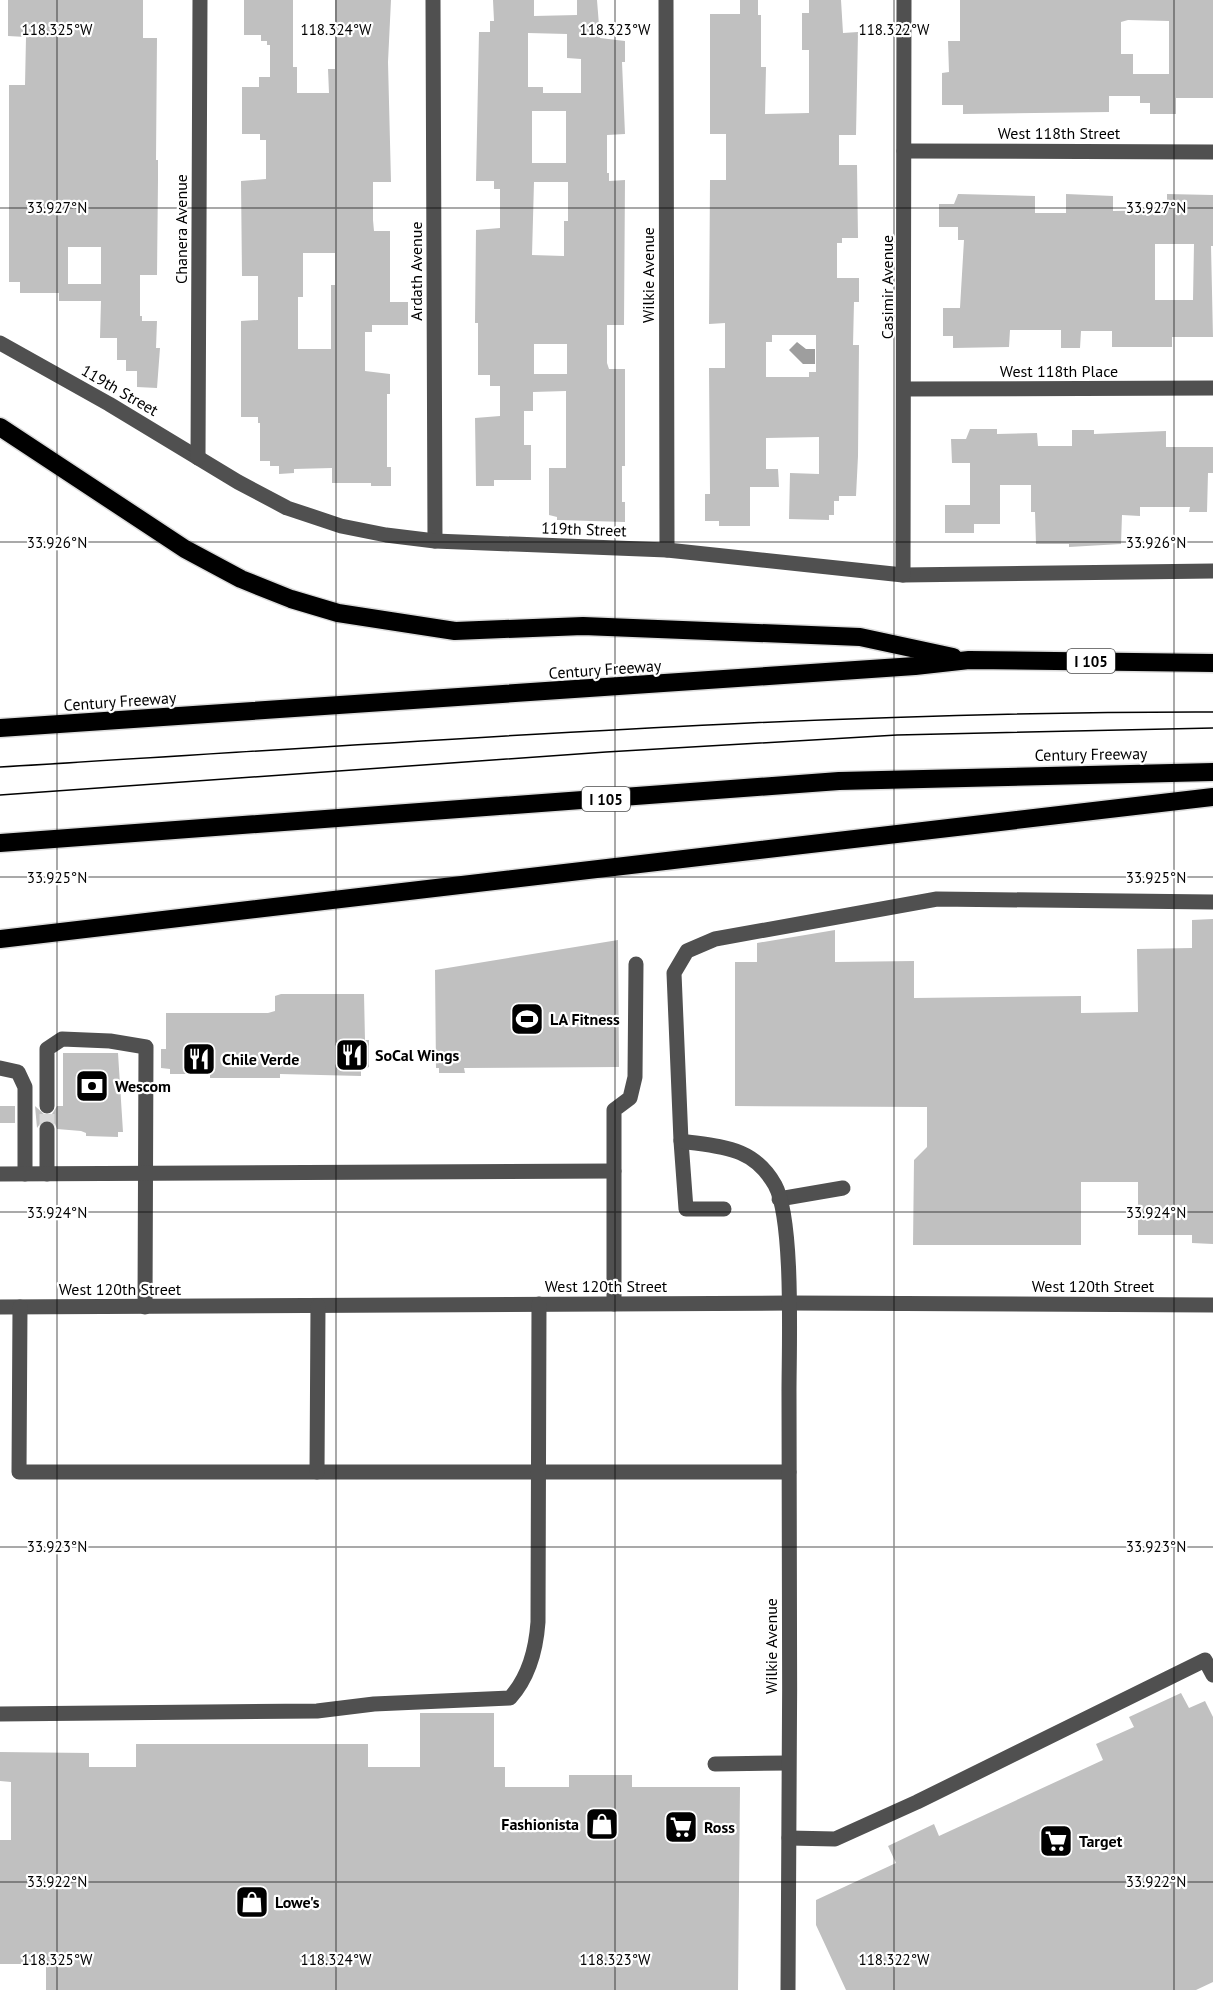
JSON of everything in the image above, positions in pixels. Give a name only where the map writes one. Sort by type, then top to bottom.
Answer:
[{"type":"highway","points":[[0,427],[184,549],[242,579],[291,599],[338,614],[455,631],[583,626],[860,637],[969,660]]},
{"type":"highway","name":"Century Freeway","points":[[0,728],[572,691],[969,660],[1213,663]]},
{"type":"highway","name":"Century Freeway","points":[[0,843],[839,781],[1213,772]]},
{"type":"highway","points":[[0,939],[1213,797]]},
{"type":"street","name":"Chanera Avenue","points":[[198,458],[200,0]]},
{"type":"street","name":"Ardath Avenue","points":[[433,0],[435,541]]},
{"type":"street","name":"Wilkie Avenue","points":[[666,0],[667,550]]},
{"type":"street","name":"Casimir Avenue","points":[[903,575],[904,0]]},
{"type":"street","name":"West 118th Street","points":[[904,151],[1213,152]]},
{"type":"street","name":"119th Street","points":[[0,343],[287,508],[341,526],[435,541],[667,550],[903,575],[1213,572]]},
{"type":"street","name":"West 118th Place","points":[[905,389],[1213,388]]},
{"type":"street","points":[[724,1209],[686,1209],[674,973],[687,951],[715,939],[937,900],[1213,902]]},
{"type":"street","points":[[614,1304],[614,1110],[630,1098],[635,1077],[636,964]]},
{"type":"street","points":[[47,1106],[47,1049],[62,1040],[110,1041],[146,1047],[145,1307]]},
{"type":"street","points":[[0,1068],[18,1072],[25,1087],[25,1174]]},
{"type":"street","points":[[47,1129],[47,1174]]},
{"type":"street","name":"Wilkie Avenue","points":[[681,1141],[734,1149],[761,1163],[777,1188],[785,1226],[789,1303],[788,1990]]},
{"type":"street","points":[[0,1174],[614,1171]]},
{"type":"street","points":[[779,1198],[843,1188]]},
{"type":"street","name":"West 120th Street","points":[[0,1308],[789,1303],[1213,1305]]},
{"type":"street","points":[[0,1714],[316,1711],[374,1704],[510,1698],[519,1687],[529,1667],[537,1636],[539,1304]]},
{"type":"street","points":[[317,1472],[318,1306]]},
{"type":"street","points":[[20,1307],[19,1472],[789,1472]]},
{"type":"street","points":[[789,1838],[835,1839],[917,1802],[1205,1660],[1213,1675]]},
{"type":"street","points":[[716,1764],[788,1764]]},
{"type":"shaded area","points":[[797,342],[806,349],[815,349],[815,364],[803,364],[789,350]]},
{"type":"building","points":[[8,0],[143,0],[143,38],[157,38],[156,160],[158,160],[158,180],[157,275],[140,275],[140,316],[142,316],[142,321],[157,321],[156,348],[160,348],[157,388],[137,387],[137,371],[126,371],[126,360],[117,360],[117,338],[100,338],[101,301],[59,301],[59,293],[20,293],[20,282],[9,282],[9,85],[25,85],[26,37],[8,36]],"holes":[[[68,247],[101,247],[101,284],[68,284]]]},
{"type":"building","points":[[244,0],[293,0],[293,67],[297,67],[297,93],[329,93],[328,69],[335,69],[335,0],[391,0],[388,62],[391,182],[373,182],[373,220],[374,231],[390,231],[390,302],[408,302],[408,325],[372,325],[372,332],[365,332],[365,371],[390,374],[390,394],[387,394],[387,467],[391,467],[391,486],[371,486],[371,483],[332,483],[332,468],[294,469],[294,473],[279,474],[279,466],[270,466],[270,461],[260,461],[258,417],[241,417],[241,321],[258,320],[258,276],[242,276],[241,181],[266,179],[266,140],[260,140],[260,134],[242,134],[242,87],[259,87],[259,77],[270,77],[270,45],[267,45],[267,41],[261,41],[261,35],[244,35]],"holes":[[[303,253],[335,253],[335,285],[331,285],[331,349],[298,349],[298,297],[303,297]]]},
{"type":"building","points":[[493,0],[534,0],[534,16],[577,15],[577,0],[597,0],[600,38],[625,41],[625,62],[622,62],[625,134],[607,135],[609,181],[625,180],[624,325],[607,325],[607,363],[609,369],[625,369],[625,466],[622,466],[622,502],[625,502],[625,522],[557,520],[557,517],[549,515],[549,468],[566,468],[566,391],[533,392],[533,411],[524,411],[524,445],[531,445],[531,480],[494,480],[494,486],[476,486],[475,418],[500,416],[500,386],[490,386],[490,375],[478,375],[478,323],[475,323],[476,230],[500,228],[500,189],[494,189],[494,181],[476,181],[479,32],[490,32],[490,21],[494,21]],"holes":[[[528,33],[567,34],[567,58],[581,59],[581,93],[543,93],[543,87],[528,87]],[[532,111],[566,111],[566,163],[532,163]],[[534,182],[568,182],[568,221],[564,221],[564,256],[532,255]],[[534,344],[567,344],[567,374],[534,374]]]},
{"type":"building","points":[[740,0],[758,0],[758,15],[761,15],[761,67],[766,67],[765,114],[809,113],[809,50],[802,50],[802,13],[809,13],[809,0],[841,0],[843,33],[858,32],[856,135],[839,135],[839,165],[857,165],[858,238],[842,238],[842,243],[837,243],[837,278],[859,278],[859,302],[854,302],[853,345],[859,345],[856,496],[839,496],[839,501],[834,501],[834,515],[829,515],[829,520],[789,519],[790,473],[819,474],[819,437],[766,438],[766,469],[778,469],[779,487],[750,487],[750,526],[719,526],[719,521],[705,521],[705,494],[710,494],[709,368],[725,368],[725,323],[709,324],[710,180],[726,180],[726,134],[710,134],[710,14],[740,14]],"holes":[[[772,335],[816,335],[816,372],[809,372],[809,377],[766,377],[766,342],[772,342]]]},
{"type":"building","points":[[960,0],[1213,0],[1213,98],[1176,98],[1176,114],[1150,114],[1150,103],[1140,103],[1140,96],[1109,96],[1109,112],[963,114],[963,105],[942,105],[942,73],[949,72],[948,41],[960,41]],"holes":[[[1128,20],[1169,21],[1169,74],[1133,74],[1133,54],[1121,54],[1121,22]]]},
{"type":"building","points":[[958,194],[1035,196],[1035,213],[1066,213],[1066,194],[1113,196],[1113,211],[1167,210],[1167,194],[1213,195],[1213,246],[1211,246],[1213,337],[1172,337],[1172,347],[1112,347],[1112,331],[1081,331],[1080,348],[1061,348],[1061,330],[1010,330],[1009,347],[953,348],[953,336],[943,336],[943,308],[960,308],[964,240],[958,240],[958,227],[939,227],[939,204],[954,204]],"holes":[[[1155,244],[1194,244],[1193,300],[1155,300]]]},
{"type":"building","points":[[970,429],[997,429],[997,434],[1037,433],[1038,446],[1072,446],[1072,430],[1094,430],[1094,434],[1166,431],[1166,447],[1213,447],[1213,473],[1208,473],[1207,512],[1189,512],[1190,507],[1140,507],[1140,516],[1122,515],[1121,544],[1069,547],[1069,544],[1036,544],[1035,512],[1031,512],[1031,485],[1000,485],[1000,524],[974,524],[974,533],[945,533],[945,505],[970,505],[970,463],[952,463],[951,439],[966,439]]},
{"type":"building","points":[[1213,919],[1213,1244],[1192,1243],[1192,1235],[1138,1235],[1138,1182],[1081,1182],[1081,1245],[913,1245],[914,1160],[927,1147],[927,1107],[735,1106],[735,962],[757,962],[757,943],[835,930],[835,962],[914,961],[914,998],[1081,996],[1081,1013],[1138,1012],[1137,949],[1192,948],[1192,920]]},
{"type":"building","name":"LA Fitness","points":[[618,940],[619,1067],[464,1068],[465,1073],[439,1073],[439,1068],[436,1068],[435,970]]},
{"type":"building","points":[[281,994],[364,994],[365,1040],[369,1040],[369,1067],[361,1070],[361,1076],[280,1074],[280,1078],[210,1078],[210,1074],[170,1074],[170,1069],[161,1068],[161,1049],[166,1049],[166,1013],[268,1013],[275,1011],[275,996]]},
{"type":"building","name":"Wescom","points":[[63,1053],[118,1053],[123,1132],[118,1132],[118,1137],[86,1136],[86,1133],[81,1131],[57,1129],[55,1124],[48,1119],[42,1121],[37,1128],[35,1106],[46,1116],[52,1114],[57,1106],[63,1106]]},
{"type":"building","points":[[0,1106],[15,1106],[15,1123],[0,1123]]},
{"type":"building","name":"Target","points":[[1181,1693],[1189,1708],[1205,1701],[1213,1717],[1213,1982],[1196,1990],[846,1990],[816,1925],[816,1900],[896,1863],[888,1846],[934,1824],[939,1836],[1103,1760],[1096,1744],[1134,1727],[1129,1717]]},
{"type":"building","name":"Lowe's","points":[[420,1713],[494,1713],[494,1767],[505,1767],[505,1787],[569,1787],[569,1775],[632,1775],[632,1787],[740,1787],[738,1990],[46,1990],[46,1964],[0,1964],[0,1840],[11,1840],[11,1782],[0,1781],[0,1752],[89,1753],[89,1767],[136,1767],[136,1744],[368,1744],[368,1767],[420,1767]]},
{"type":"tunnel","points":[[47,1106],[47,1129]]},
{"type":"tram line","points":[[0,767],[606,730],[758,723],[1061,713],[1213,712]]},
{"type":"tram line","points":[[0,795],[606,752],[897,735],[1213,728]]},
{"type":"place","name":"LA Fitness","points":[[527,1019]]},
{"type":"place","name":"SoCal Wings","points":[[352,1055]]},
{"type":"place","name":"Chile Verde","points":[[199,1059]]},
{"type":"place","name":"Wescom","points":[[92,1086]]},
{"type":"place","name":"Fashionista","points":[[602,1824]]},
{"type":"place","name":"Ross","points":[[681,1827]]},
{"type":"place","name":"Target","points":[[1056,1841]]},
{"type":"place","name":"Lowe's","points":[[252,1902]]}]
